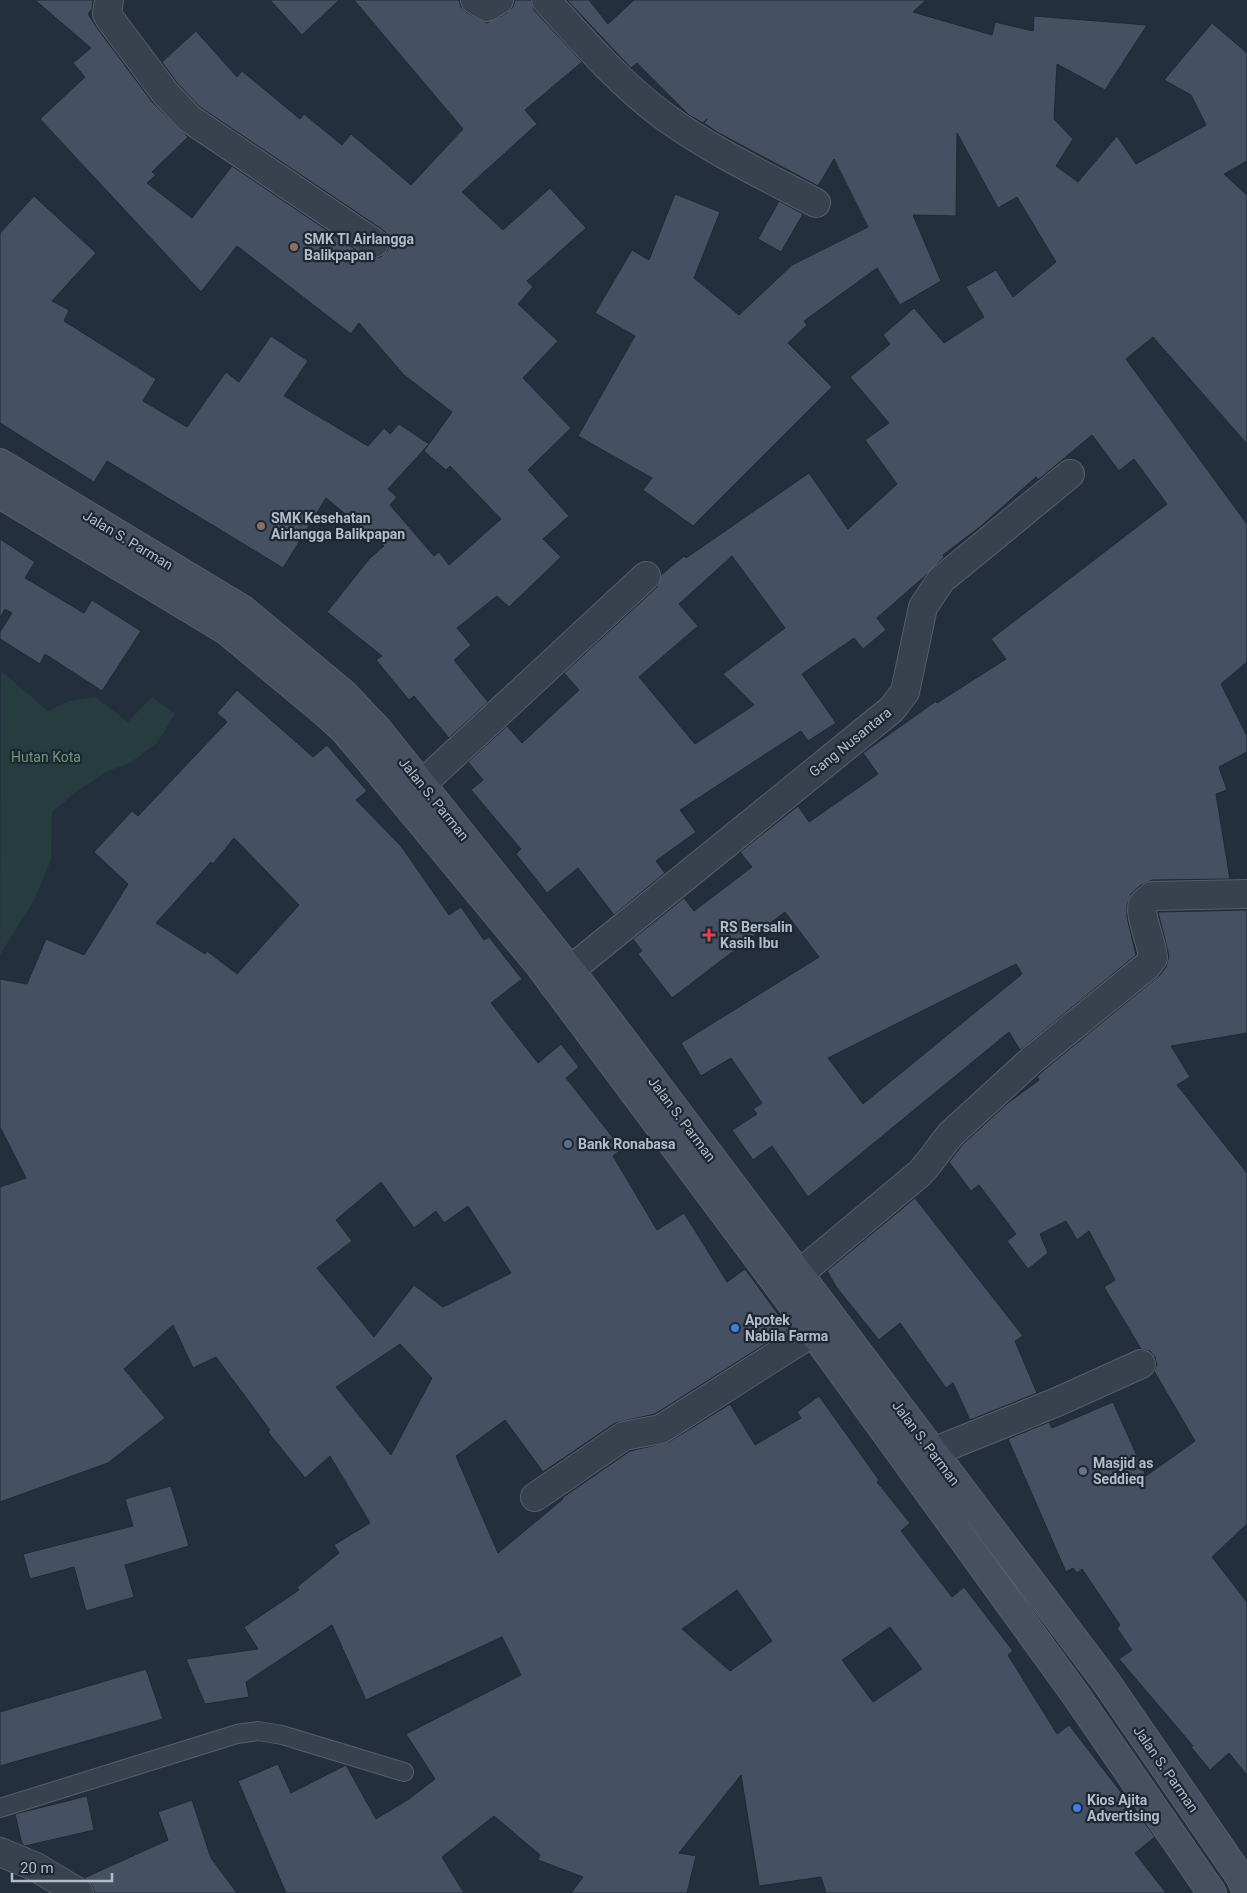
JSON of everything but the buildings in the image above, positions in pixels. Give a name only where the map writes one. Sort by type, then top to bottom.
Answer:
[{"type":"main road","name":"Jalan S. Parman","points":[[0,463],[242,609],[361,710],[422,784],[562,977],[813,1332],[1075,1694],[1212,1893]]},
{"type":"main road","name":"Jalan S. Parman","points":[[0,494],[227,631],[322,710],[362,751],[562,977],[798,1274],[1104,1679],[1241,1878],[1246,1893]]},
{"type":"street","points":[[108,0],[110,19],[166,94],[190,119],[374,242]]},
{"type":"street","points":[[475,0],[487,7],[499,0]]},
{"type":"street","points":[[546,0],[587,46],[631,89],[665,116],[712,147],[816,203]]},
{"type":"street","name":"Gang Nusantara","points":[[562,977],[892,709],[905,692],[923,607],[941,580],[1070,474]]},
{"type":"street","points":[[422,784],[646,576]]},
{"type":"street","points":[[798,1274],[919,1174],[952,1133],[1034,1058],[1147,966],[1154,958],[1153,947],[1141,911],[1146,901],[1152,896],[1247,894]]},
{"type":"street","points":[[535,1498],[624,1436],[661,1429],[813,1332]]},
{"type":"street","points":[[933,1452],[1057,1402],[1141,1364]]},
{"type":"street","points":[[0,1852],[36,1867],[79,1893]]},
{"type":"lane","points":[[0,1808],[237,1734],[258,1731],[282,1735],[404,1772]]},
{"type":"green space","name":"Hutan Kota","points":[[1,671],[48,711],[69,701],[95,697],[128,722],[152,697],[175,714],[157,743],[130,763],[108,771],[80,789],[52,812],[51,860],[34,900],[0,955]]},
{"type":"place","name":"SMK TI Airlangga Balikpapan","points":[[294,247]]},
{"type":"place","name":"SMK Kesehatan Airlangga Balikpapan","points":[[261,526]]},
{"type":"place","name":"RS Bersalin Kasih Ibu","points":[[709,935]]},
{"type":"place","name":"Bank Ronabasa","points":[[568,1144]]},
{"type":"place","name":"Apotek Nabila Farma","points":[[735,1328]]},
{"type":"place","name":"Masjid as Seddieq","points":[[1083,1471]]},
{"type":"place","name":"Kios Ajita Advertising","points":[[1077,1808]]}]
